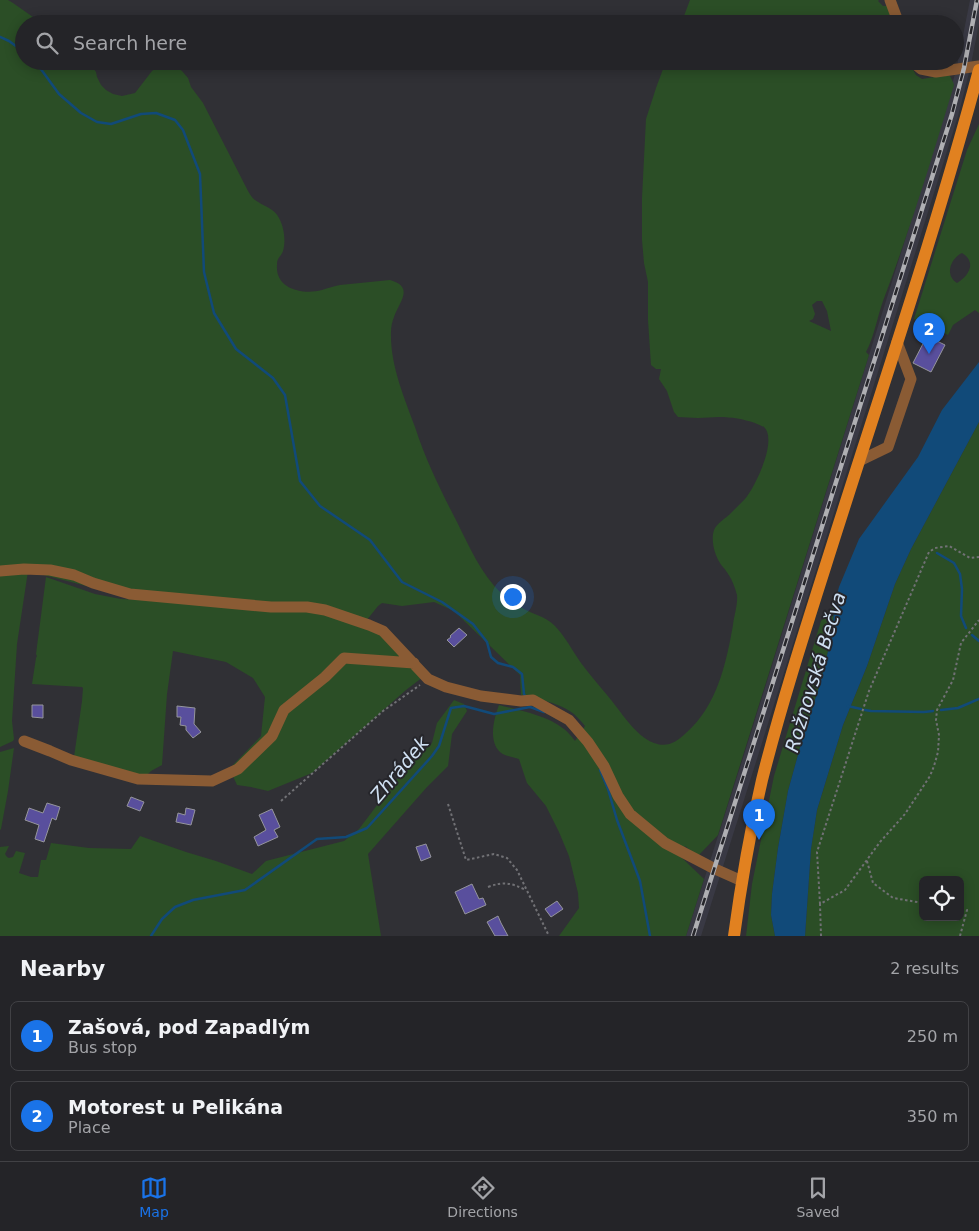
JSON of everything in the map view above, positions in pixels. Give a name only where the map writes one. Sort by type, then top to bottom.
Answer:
[{"type":"main road","points":[[734,936],[754,817],[771,748],[962,132],[979,70]]},
{"type":"street","points":[[890,0],[896,15]]},
{"type":"street","points":[[964,68],[979,66]]},
{"type":"street","points":[[926,70],[936,72],[950,70]]},
{"type":"street","points":[[859,461],[888,447],[911,379],[897,342]]},
{"type":"street","points":[[0,572],[24,569],[50,570],[74,575],[130,594],[271,607],[307,607],[325,610],[369,625],[383,631],[428,679],[446,688],[481,696],[527,701],[569,720],[588,742],[604,766],[618,796],[630,814],[666,843],[742,881]]},
{"type":"street","points":[[24,741],[71,760],[138,779],[212,781],[238,769],[272,736],[284,710],[344,658],[414,663]]},
{"type":"path","points":[[821,936],[817,852],[869,691],[930,552],[935,548],[949,546],[970,558],[979,557]]},
{"type":"path","points":[[820,904],[845,890],[880,842],[905,814],[930,776],[939,744],[936,720],[938,705],[952,680],[961,644],[979,620]]},
{"type":"path","points":[[281,801],[382,711],[428,679]]},
{"type":"path","points":[[448,804],[466,860],[494,854],[507,858],[517,870],[549,936]]},
{"type":"path","points":[[867,861],[873,883],[893,898],[919,902]]},
{"type":"path","points":[[488,887],[508,883],[526,890]]},
{"type":"path","points":[[960,936],[967,910],[964,910]]},
{"type":"shaded area","points":[[970,0],[979,0],[979,24],[958,116],[756,762],[701,936],[686,936],[945,112],[956,70],[964,70],[964,30]]},
{"type":"green space","points":[[0,0],[8,0],[30,15],[15,15],[15,70],[95,70],[101,85],[106,90],[122,96],[135,93],[153,70],[182,71],[203,103],[250,195],[274,212],[281,222],[284,243],[283,251],[277,262],[278,273],[285,285],[307,292],[340,285],[390,280],[402,287],[404,291],[402,301],[393,319],[391,330],[391,344],[398,381],[429,464],[476,559],[487,577],[506,597],[526,610],[547,619],[554,625],[584,667],[640,735],[654,743],[664,745],[679,739],[697,722],[713,697],[723,669],[737,599],[731,579],[716,555],[713,546],[714,532],[718,524],[749,493],[764,463],[767,452],[768,433],[764,427],[737,418],[678,417],[674,412],[667,391],[659,379],[661,369],[656,369],[651,365],[648,282],[642,240],[642,198],[646,119],[663,70],[913,70],[922,79],[950,76],[954,85],[912,221],[866,352],[869,355],[718,835],[698,856],[685,846],[682,858],[704,879],[686,936],[559,936],[579,908],[578,893],[569,856],[546,806],[527,783],[519,759],[500,752],[494,742],[493,729],[499,705],[549,720],[565,730],[575,741],[585,726],[574,714],[563,707],[521,695],[520,675],[454,611],[434,602],[402,606],[382,603],[366,621],[423,677],[312,773],[268,791],[237,785],[230,770],[261,736],[265,697],[253,678],[226,662],[173,651],[167,694],[162,765],[145,777],[74,757],[83,688],[32,684],[46,577],[95,594],[121,599],[141,600],[28,571],[17,644],[12,721],[13,741],[0,747]],"holes":[[[817,301],[822,301],[827,311],[831,331],[809,321],[813,319],[815,314],[812,305]]]},
{"type":"green space","points":[[690,0],[879,0],[883,6],[891,6],[894,15],[684,15]]},
{"type":"green space","points":[[979,124],[979,313],[975,310],[953,325],[948,335],[914,319],[967,150]],"holes":[[[962,253],[967,257],[970,269],[965,277],[957,283],[951,276],[952,263]]]},
{"type":"green space","points":[[979,422],[979,936],[805,936],[811,848],[817,810],[843,725],[867,666],[895,584],[911,549]]},
{"type":"green space","points":[[834,606],[833,631],[820,684],[788,791],[772,894],[771,915],[775,936],[746,936],[752,884],[774,776],[821,621]]},
{"type":"green space","points":[[454,700],[464,704],[467,711],[452,734],[448,766],[368,854],[381,936],[0,936],[0,847],[9,846],[5,854],[9,858],[13,857],[16,851],[25,853],[19,873],[31,877],[38,877],[41,860],[46,860],[51,843],[89,848],[131,849],[140,836],[252,874],[266,861],[344,841],[359,829],[403,771],[432,743],[437,723]]},
{"type":"green space","points":[[14,748],[8,791],[0,830],[0,752]]},
{"type":"water","points":[[979,362],[979,422],[911,549],[895,584],[867,666],[843,725],[817,810],[811,849],[805,936],[775,936],[771,915],[772,894],[788,791],[820,684],[833,631],[834,606],[839,587],[859,539],[918,457],[942,410]]},
{"type":"building","points":[[927,336],[945,345],[931,372],[913,363]]},
{"type":"building","points":[[459,628],[467,635],[454,647],[447,640]]},
{"type":"building","points":[[32,705],[43,705],[43,718],[32,717]]},
{"type":"building","points":[[177,706],[195,708],[194,724],[201,732],[193,738],[186,730],[186,726],[180,725],[181,717],[177,717]]},
{"type":"building","points":[[131,797],[144,802],[140,811],[127,806]]},
{"type":"building","points":[[47,803],[60,807],[56,820],[52,818],[44,842],[35,839],[39,825],[25,820],[29,808],[43,813]]},
{"type":"building","points":[[186,808],[195,810],[191,825],[176,822],[178,813],[185,815]]},
{"type":"building","points":[[272,809],[280,827],[274,830],[278,837],[258,846],[254,837],[266,830],[259,815]]},
{"type":"building","points":[[426,844],[431,857],[421,861],[416,847]]},
{"type":"building","points":[[472,884],[479,899],[483,898],[486,905],[465,914],[455,892]]},
{"type":"building","points":[[557,901],[563,909],[551,917],[545,909]]},
{"type":"building","points":[[498,916],[508,936],[495,936],[487,922]]},
{"type":"waterway","points":[[0,37],[15,45]]},
{"type":"waterway","points":[[42,70],[59,94],[81,113],[97,122],[111,124],[141,114],[156,113],[175,120],[183,130],[200,174],[204,272],[214,313],[236,349],[273,378],[285,395],[300,481],[320,506],[370,540],[402,582],[442,602],[473,624],[487,642],[491,657],[498,663],[513,667],[522,674],[526,698]]},
{"type":"waterway","points":[[937,553],[954,563],[960,574],[962,589],[961,616],[966,628]]},
{"type":"waterway","points":[[972,635],[979,641]]},
{"type":"waterway","points":[[941,710],[958,708],[979,699]]},
{"type":"waterway","name":"Zhrádek","points":[[151,936],[162,919],[175,907],[193,900],[245,890],[317,839],[346,837],[367,828],[432,756],[439,746],[451,708],[464,706],[494,714],[530,707],[544,712]]},
{"type":"waterway","points":[[848,706],[861,709]]},
{"type":"waterway","points":[[865,710],[933,711]]},
{"type":"waterway","name":"Zhrádek","points":[[600,770],[640,881],[650,936]]},
{"type":"railway","points":[[964,68],[977,0]]},
{"type":"railway","points":[[693,936],[952,114],[963,70]]},
{"type":"place","name":"Motorest u Pelikána","points":[[929,354]]},
{"type":"place","name":"Zašová, pod Zapadlým","points":[[759,840]]},
{"type":"water label","name":"Rožnovská Bečva","points":[[815,672]]}]
